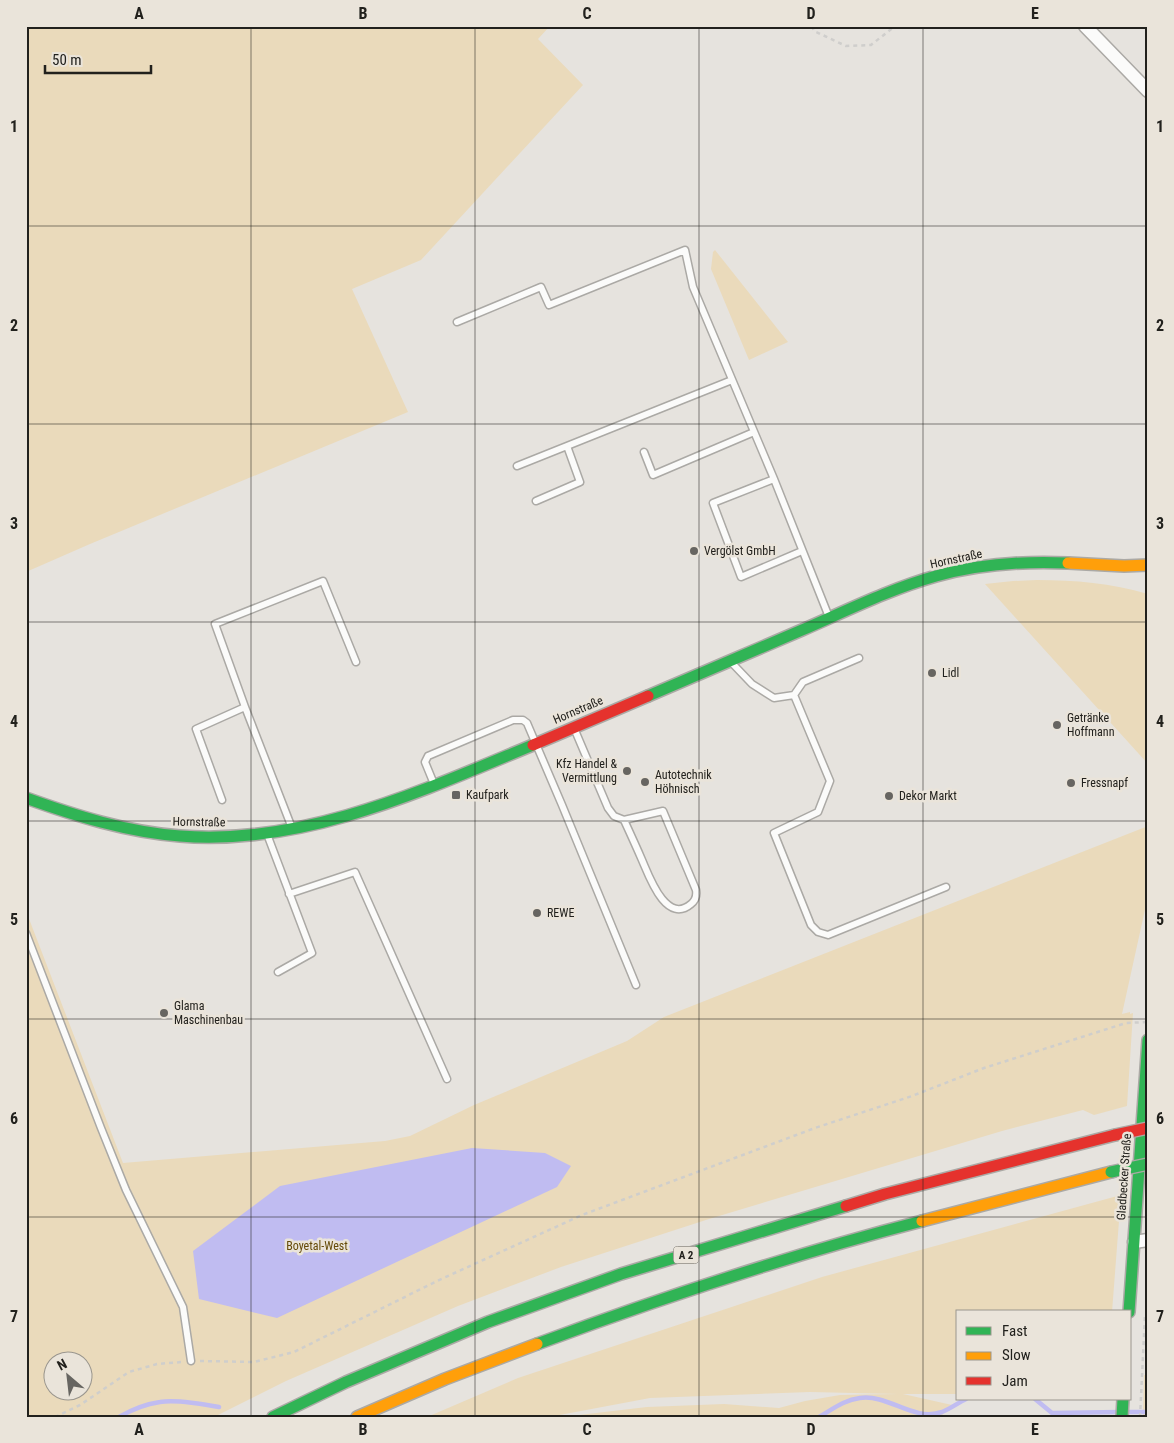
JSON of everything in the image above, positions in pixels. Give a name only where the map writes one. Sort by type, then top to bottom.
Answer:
[{"type":"main road","name":"Hornstraße","points":[[26,798],[88,820],[127,829],[170,835],[239,836],[293,829],[368,809],[434,785],[830,618],[937,576],[991,565],[1038,562],[1135,567],[1148,565]]},
{"type":"main road","name":"Hornstraße","points":[[1135,567],[1148,574]]},
{"type":"main road","name":"Gladbecker Straße","points":[[1129,1310],[1148,1040]]},
{"type":"main road","name":"A 2","points":[[273,1417],[346,1382],[488,1322],[621,1274],[885,1194],[1148,1128]]},
{"type":"main road","points":[[357,1417],[441,1379],[572,1330],[698,1287],[807,1253],[914,1223],[1148,1164]]},
{"type":"main road","points":[[1122,1401],[1122,1417]]},
{"type":"street","points":[[1085,26],[1148,91]]},
{"type":"street","points":[[1134,1242],[1148,1240]]},
{"type":"lane","points":[[458,322],[540,286],[549,305],[685,250],[694,287],[830,618]]},
{"type":"lane","points":[[517,466],[732,380]]},
{"type":"lane","points":[[644,452],[653,475],[754,432]]},
{"type":"lane","points":[[536,501],[580,482],[567,446]]},
{"type":"lane","points":[[774,479],[713,503],[741,576],[802,550]]},
{"type":"lane","points":[[293,829],[215,624],[323,581],[356,662]]},
{"type":"lane","points":[[730,661],[752,684],[774,698],[794,695],[803,682],[859,658]]},
{"type":"lane","points":[[794,695],[830,781],[818,812],[774,833],[811,925],[818,932],[828,935],[946,887]]},
{"type":"lane","points":[[222,800],[196,729],[245,707]]},
{"type":"lane","points":[[434,785],[425,762],[428,756],[514,720],[523,720],[527,723],[636,985]]},
{"type":"lane","points":[[574,727],[608,808],[614,816],[624,820],[663,811],[696,890],[697,895],[693,903],[685,908],[678,909],[668,905],[656,891],[624,820]]},
{"type":"lane","points":[[266,833],[312,953],[278,972]]},
{"type":"lane","points":[[290,894],[355,872],[447,1079]]},
{"type":"lane","points":[[26,934],[100,1128],[126,1190],[183,1307],[191,1361]]},
{"type":"path","points":[[812,26],[814,31],[846,46],[871,45],[895,26]]},
{"type":"path","points":[[54,1417],[80,1405],[129,1372],[156,1364],[191,1361],[254,1362],[294,1352],[437,1281],[582,1215],[815,1128],[912,1096],[984,1068],[1126,1023],[1148,1022]]},
{"type":"path","points":[[1140,1417],[1145,1311]]},
{"type":"green space","points":[[26,26],[550,26],[538,39],[583,85],[421,260],[352,289],[408,412],[26,572]]},
{"type":"green space","points":[[715,250],[788,342],[749,360],[711,269],[713,252]]},
{"type":"green space","points":[[1037,580],[1093,583],[1148,594],[1148,764],[985,584]]},
{"type":"green space","name":"Boyetal-West","points":[[1148,826],[1148,896],[1122,1014],[1133,1013],[1127,1106],[1094,1115],[1083,1110],[1002,1131],[709,1219],[561,1267],[458,1306],[286,1381],[214,1417],[26,1417],[26,911],[123,1163],[385,1141],[410,1136],[474,1105],[627,1041],[664,1017]]},
{"type":"green space","points":[[1121,1195],[1112,1310],[956,1310],[956,1394],[903,1394],[952,1405],[940,1417],[562,1417],[647,1407],[724,1404],[779,1408],[840,1395],[898,1394],[810,1392],[650,1398],[549,1417],[427,1417],[518,1378],[822,1277]]},
{"type":"green space","points":[[1144,1375],[1148,1375],[1148,1417],[1143,1417]]},
{"type":"shaded area","points":[[472,1148],[545,1153],[571,1166],[557,1187],[277,1318],[199,1299],[193,1251],[280,1186]]},
{"type":"waterway","points":[[819,1417],[844,1403],[860,1398],[881,1400],[911,1411],[931,1414],[945,1411],[964,1400]]},
{"type":"waterway","points":[[1036,1400],[1052,1413],[1119,1412]]},
{"type":"waterway","points":[[119,1417],[144,1406],[166,1401],[190,1402],[219,1407]]},
{"type":"waterway","points":[[1127,1412],[1148,1412]]},
{"type":"traffic: fast","points":[[648,696],[868,601],[919,581],[985,566],[1035,562],[1068,563]]},
{"type":"traffic: fast","points":[[26,798],[102,822],[141,831],[180,836],[226,837],[316,824],[361,811],[405,797],[533,745]]},
{"type":"traffic: fast","points":[[1129,1310],[1148,1040]]},
{"type":"traffic: fast","points":[[1111,1172],[1148,1164]]},
{"type":"traffic: fast","points":[[273,1417],[346,1382],[488,1322],[621,1274],[846,1206]]},
{"type":"traffic: fast","points":[[537,1344],[728,1278],[824,1248],[922,1221]]},
{"type":"traffic: fast","points":[[1122,1417],[1123,1400]]},
{"type":"traffic: slow","points":[[1068,563],[1124,566],[1148,565]]},
{"type":"traffic: slow","points":[[922,1221],[1111,1172]]},
{"type":"traffic: slow","points":[[357,1417],[445,1379],[537,1344]]},
{"type":"traffic: jam","points":[[533,745],[648,696]]},
{"type":"traffic: jam","points":[[1115,1135],[1148,1128]]},
{"type":"traffic: jam","points":[[846,1206],[885,1194],[1115,1135]]},
{"type":"place","name":"Vergölst GmbH","points":[[694,551]]},
{"type":"place","name":"Lidl","points":[[932,673]]},
{"type":"place","name":"Getränke Hoffmann","points":[[1057,725]]},
{"type":"place","name":"Kfz Handel & Vermittlung","points":[[627,771]]},
{"type":"place","name":"Autotechnik Höhnisch","points":[[645,782]]},
{"type":"place","name":"Fressnapf","points":[[1071,783]]},
{"type":"place","name":"Kaufpark","points":[[456,795]]},
{"type":"place","name":"Dekor Markt","points":[[889,796]]},
{"type":"place","name":"REWE","points":[[537,913]]},
{"type":"place","name":"Glama Maschinenbau","points":[[164,1013]]}]
